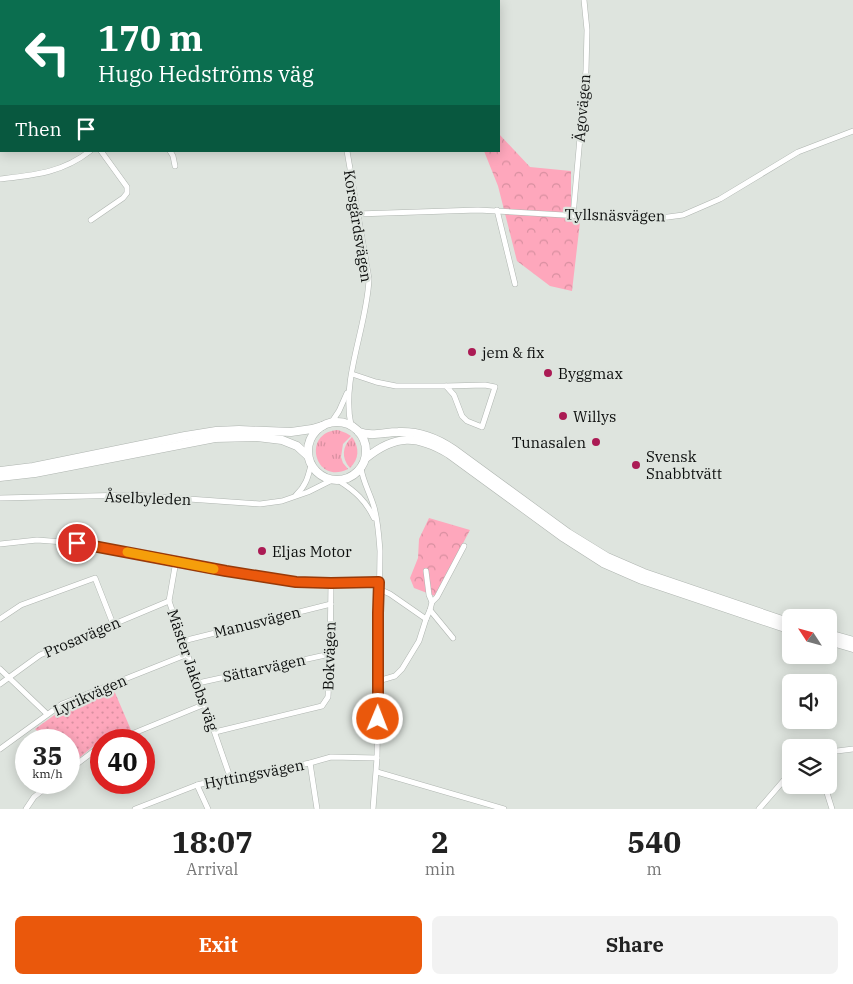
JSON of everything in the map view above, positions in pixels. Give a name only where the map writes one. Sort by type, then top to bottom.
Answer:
[{"type":"highway","points":[[0,471],[32,467],[185,436],[248,430],[291,432],[312,429],[331,422],[341,422],[359,432],[365,442],[366,458]]},
{"type":"highway","points":[[322,426],[314,433],[308,446],[308,456],[311,465],[320,475],[335,480],[352,477],[361,468],[366,458],[382,446],[392,442],[412,440],[432,445],[449,454],[564,538],[603,563],[642,580],[782,627]]},
{"type":"highway","points":[[359,432],[371,435],[400,432],[435,439],[453,449],[568,533],[607,557],[644,573],[782,620]]},
{"type":"highway","points":[[0,477],[35,473],[215,438],[257,437],[282,440],[297,446],[308,456]]},
{"type":"highway","points":[[838,637],[853,641]]},
{"type":"highway","points":[[838,644],[853,648]]},
{"type":"street","name":"Ägovägen","points":[[573,216],[586,70],[587,30],[584,0]]},
{"type":"street","name":"Tyllsnäsvägen","points":[[357,214],[497,210],[573,216],[653,218],[683,215],[720,199],[798,152],[853,131]]},
{"type":"street","points":[[0,180],[62,168],[89,152]]},
{"type":"street","points":[[91,220],[123,198],[127,193],[127,187],[102,152]]},
{"type":"street","points":[[171,152],[175,166]]},
{"type":"street","name":"Korsgårdsvägen","points":[[346,152],[367,270],[368,293],[349,388],[348,408],[351,426]]},
{"type":"street","points":[[497,210],[515,284]]},
{"type":"street","points":[[352,374],[396,386],[485,385],[495,387],[482,427],[467,421],[462,416],[454,395],[446,386]]},
{"type":"street","name":"Korsgårdsvägen","points":[[331,422],[340,411],[349,388]]},
{"type":"street","points":[[294,497],[303,489],[311,465]]},
{"type":"street","points":[[361,468],[364,482],[374,505],[380,551],[377,772],[373,809]]},
{"type":"street","points":[[335,480],[355,491],[361,497],[378,526]]},
{"type":"street","name":"Åselbyleden","points":[[0,498],[132,495],[260,504],[282,501],[335,480]]},
{"type":"street","points":[[0,544],[36,540],[77,543],[296,582],[379,586],[426,619]]},
{"type":"street","points":[[432,602],[437,597],[464,546]]},
{"type":"street","name":"Mäster Jakobs väg","points":[[176,561],[169,601],[230,776]]},
{"type":"street","points":[[378,681],[395,676],[402,669],[419,641],[432,602],[426,571]]},
{"type":"street","points":[[0,620],[21,605],[95,578],[113,624]]},
{"type":"street","name":"Bokvägen","points":[[215,732],[322,706],[328,697],[331,583]]},
{"type":"street","name":"Prosavägen","points":[[0,684],[40,655],[169,601]]},
{"type":"street","name":"Manusvägen","points":[[183,641],[331,604]]},
{"type":"street","points":[[430,610],[453,638]]},
{"type":"street","name":"Lyrikvägen","points":[[0,748],[62,704],[188,654]]},
{"type":"street","name":"Sättarvägen","points":[[198,683],[330,654]]},
{"type":"street","points":[[0,670],[47,714]]},
{"type":"street","points":[[145,729],[205,704]]},
{"type":"street","points":[[837,751],[853,749]]},
{"type":"street","name":"Hyttingsvägen","points":[[135,809],[197,785],[230,776],[253,774],[331,757],[377,758]]},
{"type":"street","points":[[310,763],[317,809]]},
{"type":"street","points":[[377,772],[504,809]]},
{"type":"street","points":[[759,809],[782,782]]},
{"type":"street","points":[[197,785],[208,809]]},
{"type":"street","points":[[26,809],[38,794]]},
{"type":"street","points":[[827,794],[832,809]]},
{"type":"green space","points":[[500,135],[530,167],[571,171],[571,208],[580,222],[572,291],[550,286],[517,261],[498,186],[484,152],[500,152]]},
{"type":"green space","points":[[338,430],[351,436],[343,444],[341,457],[348,469],[337,472],[327,470],[321,465],[317,457],[316,448],[319,439],[326,433]]},
{"type":"green space","points":[[352,437],[357,449],[357,457],[350,468],[345,460],[344,452],[346,444]]},
{"type":"green space","points":[[429,518],[470,530],[435,596],[414,588],[410,578],[418,558],[419,539]]},
{"type":"green space","points":[[113,688],[131,729],[90,729],[90,749],[80,757],[80,729],[35,729],[67,706]]},
{"type":"slow traffic","points":[[127,552],[214,569]]},
{"type":"place","name":"jem & fix","points":[[472,352]]},
{"type":"place","name":"Byggmax","points":[[548,373]]},
{"type":"place","name":"Willys","points":[[563,416]]},
{"type":"place","name":"Tunasalen","points":[[596,442]]},
{"type":"place","name":"Svensk Snabbtvätt","points":[[636,465]]},
{"type":"place","name":"Eljas Motor","points":[[262,551]]},
{"type":"route","points":[[77,543],[296,582],[379,582],[378,719]]}]
